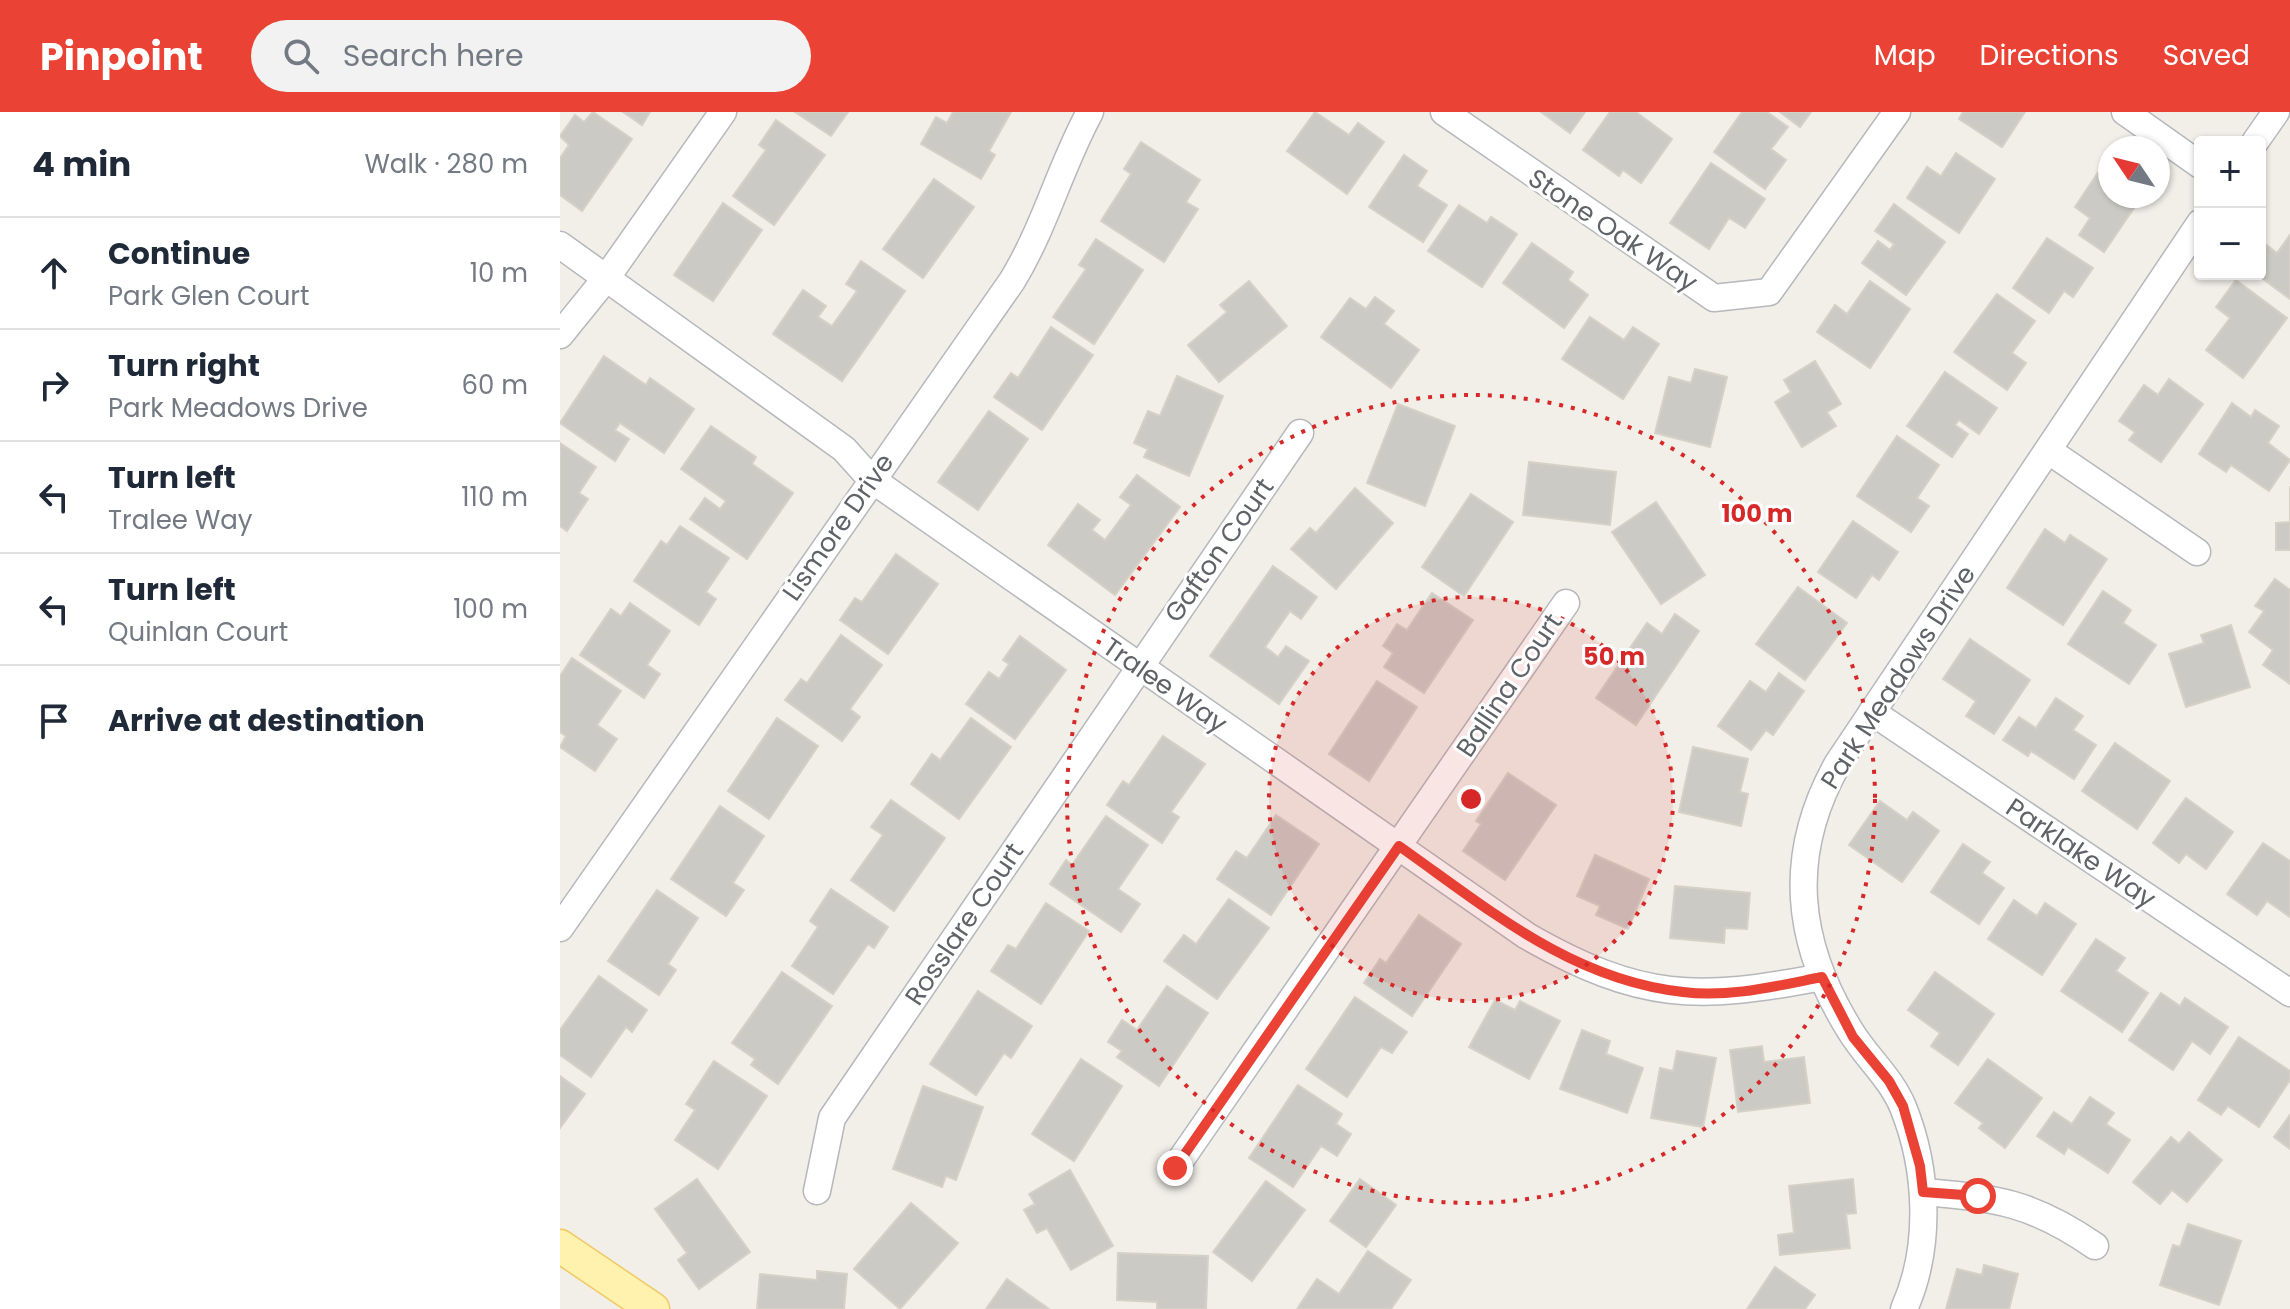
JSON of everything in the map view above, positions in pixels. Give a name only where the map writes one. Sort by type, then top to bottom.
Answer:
[{"type":"main road","points":[[560,1246],[653,1309]]},
{"type":"street","points":[[560,335],[607,277],[723,112]]},
{"type":"street","name":"Lismore Drive","points":[[560,928],[1028,255],[1075,139],[1090,112]]},
{"type":"street","name":"Stone Oak Way","points":[[1444,112],[1714,298],[1769,292],[1897,112]]},
{"type":"street","points":[[2125,112],[2194,161]]},
{"type":"street","points":[[2259,136],[2276,112]]},
{"type":"street","name":"Park Meadows Drive","points":[[1904,1309],[1921,1246],[1923,1192],[1920,1166],[1903,1106],[1889,1081],[1853,1037],[1822,977],[1802,906],[1812,820],[1828,781],[1872,712],[2194,232]]},
{"type":"street","name":"Tralee Way","points":[[560,245],[844,449],[871,479],[1527,936],[1576,964],[1629,983],[1685,993],[1741,992],[1822,977]]},
{"type":"street","name":"Gafton Court","points":[[1138,667],[1300,433]]},
{"type":"street","points":[[2049,451],[2197,552]]},
{"type":"street","name":"Ballina Court","points":[[1175,1168],[1566,603]]},
{"type":"street","name":"Rosslare Court","points":[[817,1191],[832,1118],[1138,667]]},
{"type":"street","name":"Parklake Way","points":[[1872,712],[2290,993]]},
{"type":"street","points":[[1923,1192],[1978,1196],[2035,1210],[2095,1246]]},
{"type":"building","points":[[593,112],[632,139],[582,211],[560,195],[560,158],[569,145],[560,136],[575,115],[584,122]]},
{"type":"building","points":[[623,112],[650,112],[642,125]]},
{"type":"building","points":[[795,112],[848,112],[831,136]]},
{"type":"building","points":[[953,112],[1011,112],[989,151],[995,155],[981,179],[921,144],[936,117],[947,123]]},
{"type":"building","points":[[1315,112],[1349,135],[1358,123],[1384,142],[1347,194],[1287,151]]},
{"type":"building","points":[[1541,112],[1585,112],[1570,133]]},
{"type":"building","points":[[1610,112],[1636,112],[1672,139],[1641,183],[1623,170],[1619,176],[1583,150]]},
{"type":"building","points":[[1742,112],[1767,112],[1788,127],[1771,149],[1786,160],[1765,189],[1714,152]]},
{"type":"building","points":[[1780,112],[1811,112],[1800,127]]},
{"type":"building","points":[[1963,112],[2025,112],[2002,147],[1959,119]]},
{"type":"building","points":[[776,120],[825,155],[774,225],[733,196],[766,150],[759,145]]},
{"type":"building","points":[[1141,142],[1200,180],[1186,202],[1198,209],[1164,262],[1101,221],[1131,174],[1124,169]]},
{"type":"building","points":[[1956,153],[1995,179],[1959,233],[1907,198],[1927,167],[1941,176]]},
{"type":"building","points":[[1404,155],[1427,171],[1417,186],[1447,205],[1423,242],[1369,207]]},
{"type":"building","points":[[1711,163],[1765,199],[1745,228],[1729,218],[1709,249],[1670,223]]},
{"type":"building","points":[[2098,172],[2098,208],[2134,208],[2104,252],[2079,235],[2090,218],[2075,207]]},
{"type":"building","points":[[934,179],[974,207],[923,278],[883,249]]},
{"type":"building","points":[[723,203],[762,230],[713,301],[674,275]]},
{"type":"building","points":[[1894,204],[1945,242],[1906,295],[1862,263],[1878,241],[1890,250],[1894,244],[1875,231]]},
{"type":"building","points":[[1459,205],[1487,223],[1491,217],[1517,234],[1482,287],[1428,251]]},
{"type":"building","points":[[2290,235],[2290,299],[2264,280],[2266,245],[2277,253]]},
{"type":"building","points":[[2047,238],[2093,268],[2073,297],[2064,291],[2049,313],[2013,288]]},
{"type":"building","points":[[1096,239],[1143,270],[1094,344],[1053,317],[1086,269],[1079,265]]},
{"type":"building","points":[[1532,243],[1573,272],[1568,280],[1588,295],[1564,328],[1503,283]]},
{"type":"building","points":[[861,261],[905,291],[842,381],[773,334],[803,290],[826,306],[818,317],[832,326],[857,291],[846,284]]},
{"type":"building","points":[[2236,280],[2287,318],[2243,378],[2206,350],[2230,318],[2216,307]]},
{"type":"building","points":[[1249,281],[1287,326],[1219,382],[1188,345],[1227,312],[1220,305]]},
{"type":"building","points":[[1870,281],[1910,309],[1870,368],[1817,332],[1835,305],[1847,314]]},
{"type":"building","points":[[1997,294],[2035,321],[2012,353],[2026,363],[2007,390],[1954,352]]},
{"type":"building","points":[[1375,297],[1394,311],[1384,324],[1419,350],[1391,388],[1321,337],[1350,298],[1366,309]]},
{"type":"building","points":[[1590,317],[1624,340],[1633,327],[1659,344],[1623,399],[1562,359]]},
{"type":"building","points":[[1051,327],[1093,355],[1042,430],[994,397],[1011,373],[1018,378]]},
{"type":"building","points":[[604,356],[646,385],[650,378],[694,409],[664,453],[620,423],[615,430],[629,439],[615,461],[560,423]]},
{"type":"building","points":[[1815,361],[1841,404],[1827,412],[1836,426],[1802,447],[1775,402],[1791,392],[1784,380]]},
{"type":"building","points":[[1695,369],[1727,377],[1710,447],[1655,433],[1669,377],[1691,383]]},
{"type":"building","points":[[1945,372],[1997,408],[1979,434],[1959,420],[1955,425],[1968,434],[1952,457],[1907,426]]},
{"type":"building","points":[[1177,376],[1223,396],[1189,476],[1144,457],[1148,449],[1134,443],[1148,411],[1160,416]]},
{"type":"building","points":[[2169,379],[2203,404],[2161,462],[2129,440],[2135,432],[2119,421],[2144,385],[2158,395]]},
{"type":"building","points":[[2232,403],[2251,417],[2255,410],[2279,426],[2268,443],[2290,460],[2269,491],[2231,465],[2226,472],[2199,454]]},
{"type":"building","points":[[1398,404],[1455,426],[1425,506],[1367,483]]},
{"type":"building","points":[[989,411],[1028,439],[978,510],[938,482]]},
{"type":"building","points":[[711,426],[756,457],[752,464],[793,493],[747,559],[690,519],[705,498],[720,509],[726,501],[681,469]]},
{"type":"building","points":[[1897,436],[1939,465],[1917,498],[1929,506],[1911,532],[1857,496]]},
{"type":"building","points":[[560,443],[596,467],[579,493],[588,499],[567,531],[560,526]]},
{"type":"building","points":[[1529,462],[1616,472],[1610,525],[1523,515]]},
{"type":"building","points":[[1137,475],[1180,507],[1115,595],[1048,545],[1078,504],[1100,520],[1092,530],[1105,540],[1131,505],[1120,497]]},
{"type":"building","points":[[1355,488],[1393,523],[1336,589],[1291,549],[1310,528],[1316,533]]},
{"type":"building","points":[[1471,494],[1513,522],[1464,596],[1422,567]]},
{"type":"building","points":[[1656,502],[1705,575],[1661,604],[1612,532]]},
{"type":"building","points":[[1853,521],[1898,552],[1879,580],[1872,575],[1856,598],[1818,572]]},
{"type":"building","points":[[2290,522],[2290,550],[2276,550],[2276,523]]},
{"type":"building","points":[[680,526],[729,558],[706,592],[716,599],[699,625],[634,581],[661,541],[667,545]]},
{"type":"building","points":[[2045,529],[2065,543],[2070,535],[2107,559],[2063,625],[2007,588]]},
{"type":"building","points":[[896,554],[938,584],[888,654],[840,620],[855,598],[862,602]]},
{"type":"building","points":[[1273,566],[1317,597],[1301,619],[1290,611],[1265,647],[1278,657],[1286,646],[1309,661],[1279,704],[1210,656]]},
{"type":"building","points":[[2275,579],[2290,590],[2290,684],[2263,665],[2273,650],[2249,632],[2264,611],[2255,606]]},
{"type":"building","points":[[1798,587],[1847,623],[1805,680],[1756,644]]},
{"type":"building","points":[[2103,591],[2131,610],[2123,623],[2156,645],[2129,684],[2068,644]]},
{"type":"building","points":[[1432,593],[1473,620],[1424,693],[1384,667],[1393,653],[1383,646],[1397,624],[1407,630]]},
{"type":"building","points":[[630,603],[670,631],[647,665],[660,674],[644,698],[580,655],[611,609],[621,616]]},
{"type":"building","points":[[1675,614],[1699,631],[1636,725],[1596,698],[1647,623],[1662,634]]},
{"type":"building","points":[[2231,625],[2250,687],[2186,707],[2169,654],[2204,643],[2201,635]]},
{"type":"building","points":[[841,635],[882,665],[850,709],[860,717],[842,741],[785,700],[801,679],[807,683]]},
{"type":"building","points":[[1020,636],[1066,670],[1015,739],[966,704],[989,672],[999,679],[1009,664],[1003,660]]},
{"type":"building","points":[[1970,639],[2030,680],[1994,734],[1966,716],[1976,701],[1943,679]]},
{"type":"building","points":[[572,658],[621,691],[597,725],[617,739],[595,771],[560,747],[566,736],[560,732],[560,676]]},
{"type":"building","points":[[1779,673],[1804,691],[1773,735],[1766,730],[1751,750],[1718,726],[1750,681],[1766,692]]},
{"type":"building","points":[[1377,681],[1417,707],[1369,781],[1329,754]]},
{"type":"building","points":[[2056,698],[2083,716],[2073,730],[2096,745],[2074,779],[2031,751],[2028,756],[2003,740],[2019,717],[2036,728]]},
{"type":"building","points":[[777,718],[818,746],[769,819],[728,791]]},
{"type":"building","points":[[971,718],[1011,747],[959,819],[911,784],[932,754],[940,760]]},
{"type":"building","points":[[1163,736],[1205,764],[1171,812],[1179,817],[1162,843],[1107,805],[1123,781],[1129,785]]},
{"type":"building","points":[[2115,743],[2170,781],[2137,829],[2082,791]]},
{"type":"building","points":[[1693,747],[1748,759],[1740,792],[1748,794],[1741,826],[1679,812]]},
{"type":"building","points":[[1508,773],[1556,805],[1505,880],[1463,851],[1481,824],[1476,821]]},
{"type":"building","points":[[2186,798],[2233,832],[2206,869],[2186,854],[2179,863],[2153,843]]},
{"type":"building","points":[[891,800],[945,838],[894,911],[851,880],[883,835],[871,827]]},
{"type":"building","points":[[1880,801],[1907,820],[1913,812],[1939,831],[1902,882],[1849,845]]},
{"type":"building","points":[[720,806],[764,836],[733,883],[744,890],[726,916],[671,879]]},
{"type":"building","points":[[1276,815],[1319,844],[1271,915],[1217,879],[1236,851],[1247,858]]},
{"type":"building","points":[[1106,816],[1148,845],[1118,889],[1140,904],[1121,932],[1050,884],[1066,860],[1072,865]]},
{"type":"building","points":[[2263,843],[2290,861],[2290,917],[2267,901],[2257,915],[2227,894]]},
{"type":"building","points":[[1963,844],[1990,862],[1982,873],[2004,888],[1979,924],[1931,892]]},
{"type":"building","points":[[1595,855],[1649,879],[1628,929],[1596,915],[1600,906],[1577,896]]},
{"type":"building","points":[[1675,886],[1750,893],[1747,929],[1725,928],[1724,943],[1670,938]]},
{"type":"building","points":[[831,889],[888,927],[874,948],[868,944],[833,994],[792,966],[818,927],[810,921]]},
{"type":"building","points":[[657,890],[698,918],[668,964],[676,970],[659,995],[608,961]]},
{"type":"building","points":[[1229,899],[1269,928],[1217,999],[1164,961],[1184,935],[1196,944]]},
{"type":"building","points":[[2014,900],[2037,916],[2045,903],[2076,924],[2042,975],[1988,939]]},
{"type":"building","points":[[1046,903],[1089,931],[1041,1004],[991,971],[1008,945],[1016,949]]},
{"type":"building","points":[[1419,915],[1461,944],[1412,1016],[1364,983],[1380,959],[1386,963]]},
{"type":"building","points":[[2096,939],[2125,958],[2116,971],[2148,993],[2122,1032],[2061,991]]},
{"type":"building","points":[[782,972],[832,1006],[778,1084],[751,1065],[755,1059],[732,1043]]},
{"type":"building","points":[[1935,972],[1994,1014],[1958,1065],[1931,1046],[1940,1033],[1908,1010]]},
{"type":"building","points":[[599,976],[647,1010],[632,1032],[626,1027],[591,1077],[560,1055],[560,1030]]},
{"type":"building","points":[[1167,986],[1208,1013],[1159,1086],[1117,1057],[1122,1051],[1108,1042],[1122,1020],[1137,1030]]},
{"type":"building","points":[[978,991],[1032,1026],[1011,1058],[1004,1053],[976,1095],[930,1064]]},
{"type":"building","points":[[2161,993],[2180,1006],[2185,998],[2228,1027],[2210,1054],[2192,1041],[2173,1070],[2129,1040]]},
{"type":"building","points":[[1355,997],[1407,1032],[1392,1053],[1381,1047],[1347,1097],[1306,1069]]},
{"type":"building","points":[[1495,1000],[1515,1010],[1520,1001],[1560,1021],[1529,1079],[1469,1047]]},
{"type":"building","points":[[1582,1030],[1610,1041],[1606,1054],[1643,1068],[1627,1113],[1560,1089]]},
{"type":"building","points":[[2239,1037],[2290,1071],[2290,1080],[2259,1127],[2228,1106],[2221,1115],[2198,1100]]},
{"type":"building","points":[[1762,1046],[1764,1062],[1804,1057],[1810,1103],[1738,1112],[1730,1050]]},
{"type":"building","points":[[1677,1051],[1716,1058],[1703,1127],[1651,1118],[1660,1068],[1673,1071]]},
{"type":"building","points":[[1081,1059],[1122,1086],[1074,1161],[1032,1134]]},
{"type":"building","points":[[1988,1059],[2042,1098],[2005,1148],[1979,1128],[1983,1123],[1955,1103]]},
{"type":"building","points":[[714,1061],[767,1096],[718,1169],[675,1140],[695,1110],[686,1104]]},
{"type":"building","points":[[560,1076],[585,1094],[560,1128]]},
{"type":"building","points":[[1298,1085],[1342,1114],[1336,1124],[1351,1134],[1337,1156],[1321,1146],[1293,1187],[1249,1158]]},
{"type":"building","points":[[923,1086],[983,1107],[956,1180],[946,1176],[942,1187],[893,1169]]},
{"type":"building","points":[[2090,1097],[2114,1113],[2106,1124],[2130,1140],[2108,1173],[2068,1147],[2064,1154],[2037,1136],[2054,1112],[2072,1124]]},
{"type":"building","points":[[2290,1115],[2290,1149],[2274,1137]]},
{"type":"building","points":[[2189,1132],[2222,1160],[2187,1202],[2172,1190],[2160,1204],[2133,1182],[2171,1137],[2179,1144]]},
{"type":"building","points":[[1070,1170],[1113,1246],[1071,1270],[1047,1228],[1037,1233],[1024,1210],[1035,1204],[1029,1194]]},
{"type":"building","points":[[697,1179],[750,1252],[699,1289],[678,1260],[687,1253],[655,1209]]},
{"type":"building","points":[[1360,1179],[1396,1205],[1366,1247],[1330,1221]]},
{"type":"building","points":[[1853,1179],[1856,1213],[1846,1214],[1850,1248],[1780,1255],[1778,1235],[1794,1233],[1789,1186]]},
{"type":"building","points":[[1266,1181],[1305,1210],[1252,1281],[1213,1252]]},
{"type":"building","points":[[911,1203],[958,1243],[900,1309],[854,1269]]},
{"type":"building","points":[[2188,1224],[2241,1241],[2219,1305],[2160,1285],[2173,1245],[2180,1247]]},
{"type":"building","points":[[1368,1251],[1411,1280],[1391,1309],[1297,1309],[1317,1279],[1339,1294]]},
{"type":"building","points":[[1118,1253],[1208,1256],[1206,1309],[1157,1309],[1157,1302],[1117,1300]]},
{"type":"building","points":[[1984,1265],[2018,1274],[2009,1309],[1946,1309],[1957,1269],[1982,1275]]},
{"type":"building","points":[[1775,1267],[1815,1295],[1805,1309],[1747,1309]]},
{"type":"building","points":[[817,1271],[847,1274],[844,1309],[757,1309],[760,1274],[817,1280]]},
{"type":"building","points":[[1007,1279],[1049,1309],[986,1309]]},
{"type":"route","points":[[1175,1168],[1399,846],[1527,936],[1576,964],[1629,983],[1685,993],[1741,992],[1822,977],[1853,1037],[1889,1081],[1903,1106],[1920,1166],[1923,1192],[1978,1196]]}]
